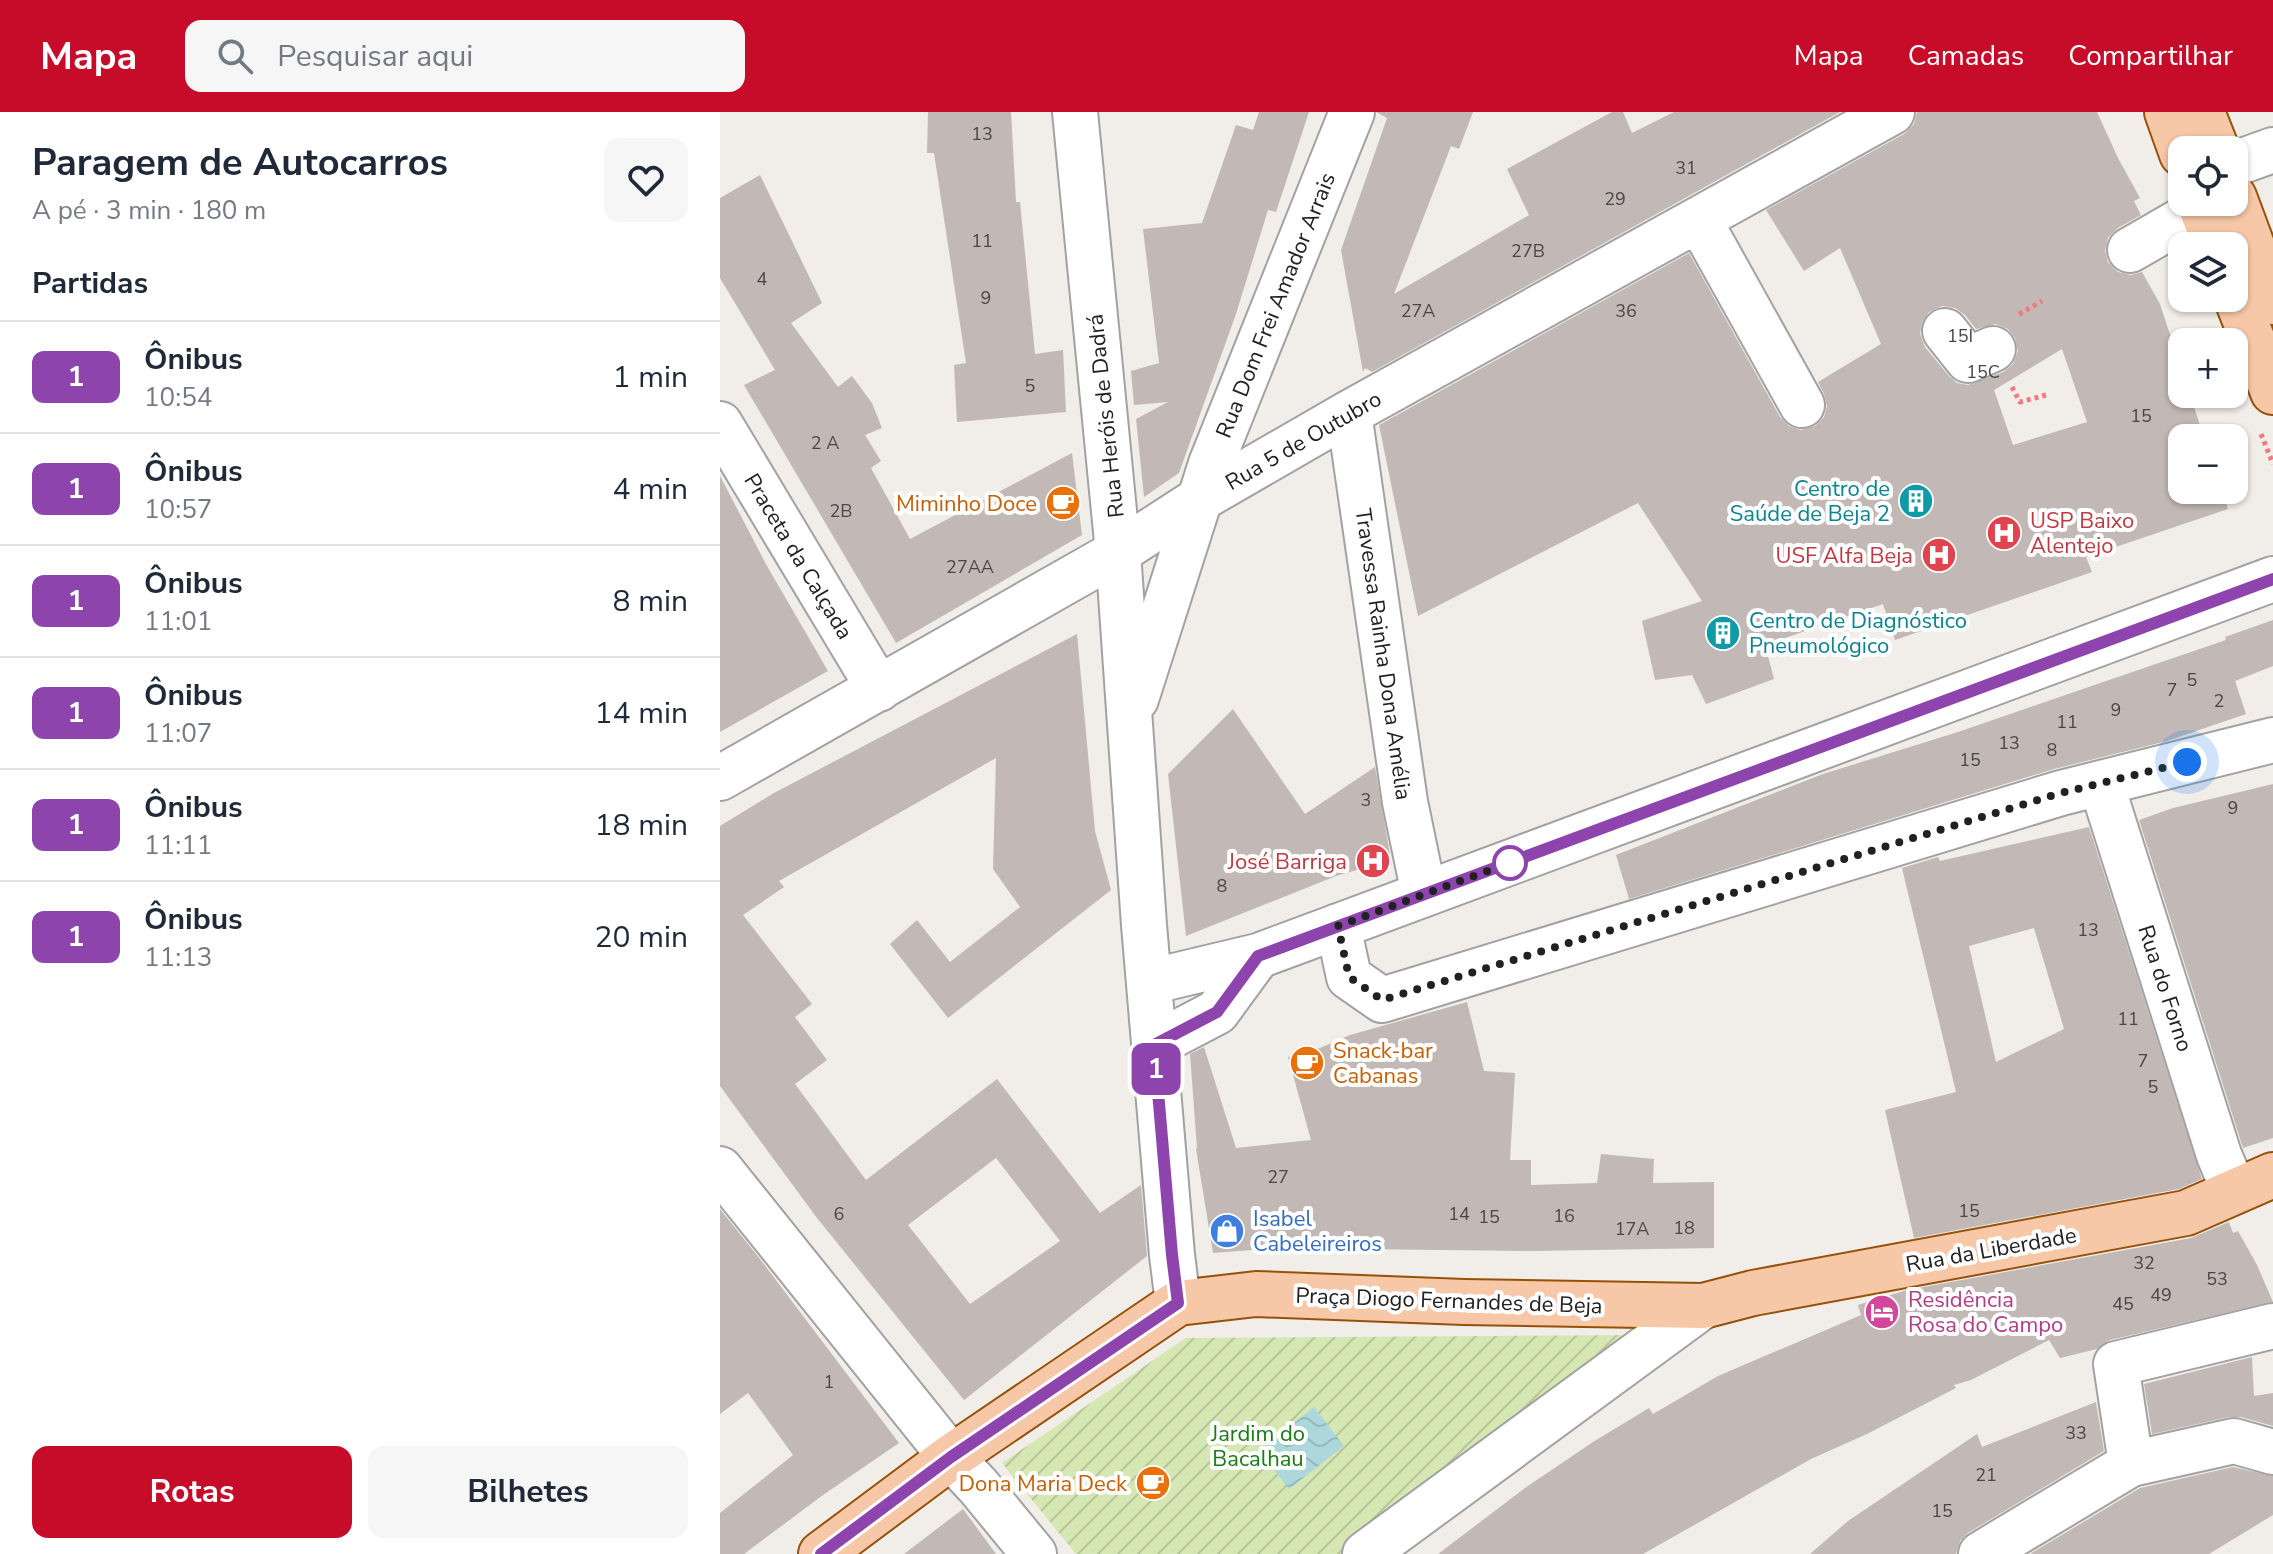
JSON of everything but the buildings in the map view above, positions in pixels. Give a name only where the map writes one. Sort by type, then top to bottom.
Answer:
[{"type":"main road","points":[[2167,112],[2176,136]]},
{"type":"main road","points":[[2202,112],[2211,136]]},
{"type":"main road","points":[[2214,216],[2273,302]]},
{"type":"main road","points":[[2242,312],[2273,392]]},
{"type":"main road","name":"Rua da Liberdade","points":[[1703,1306],[1753,1293],[2186,1213],[2253,1183]]},
{"type":"main road","name":"Praça Diogo Fernandes de Beja","points":[[821,1554],[951,1457],[1178,1303],[1256,1294],[1464,1302],[1703,1306]]},
{"type":"street","name":"Rua Heróis de Dadrá","points":[[1075,112],[1118,552],[1154,1045],[1178,1303]]},
{"type":"street","name":"Rua Dom Frei Amador Arrais","points":[[1129,720],[1211,464],[1352,112]]},
{"type":"street","name":"Rua 5 de Outubro","points":[[720,778],[1118,552],[1200,499],[1349,413],[1892,112]]},
{"type":"street","points":[[2248,159],[2273,150]]},
{"type":"street","points":[[2130,250],[2205,216]]},
{"type":"street","points":[[1699,220],[1802,405]]},
{"type":"street","points":[[1945,331],[1968,360],[1993,349]]},
{"type":"street","name":"Travessa Rainha Dona Amélia","points":[[1349,413],[1405,802],[1424,894]]},
{"type":"street","name":"Praceta da Calçada","points":[[720,424],[879,689]]},
{"type":"street","points":[[1149,982],[1258,956],[2273,579]]},
{"type":"street","points":[[1338,926],[1349,977],[1382,1000],[2061,793],[2273,740]]},
{"type":"street","name":"Rua do Forno","points":[[2101,783],[2219,1155],[2253,1183]]},
{"type":"street","points":[[1154,1045],[1217,1012],[1258,956]]},
{"type":"street","points":[[720,1169],[951,1457],[1034,1554]]},
{"type":"street","points":[[1365,1554],[1703,1306]]},
{"type":"street","points":[[2131,1464],[2116,1364],[2273,1326]]},
{"type":"street","points":[[2007,1548],[2131,1464],[2234,1441],[2273,1452]]},
{"type":"green space","name":"Jardim do Bacalhau","points":[[1643,1335],[1364,1554],[1076,1554],[1002,1463],[1186,1338]]},
{"type":"water","points":[[1314,1407],[1344,1446],[1289,1489],[1259,1451]]},
{"type":"bus line","name":"1","points":[[821,1554],[951,1457],[1178,1303],[1154,1045],[1217,1012],[1258,956],[2273,579]]},
{"type":"place","name":"Centro de Saúde de Beja 2","points":[[1916,501]]},
{"type":"place","name":"Miminho Doce","points":[[1063,503]]},
{"type":"place","name":"USP Baixo Alentejo","points":[[2004,533]]},
{"type":"place","name":"USF Alfa Beja","points":[[1939,555]]},
{"type":"place","name":"Centro de Diagnóstico Pneumológico","points":[[1723,633]]},
{"type":"place","name":"José Barriga","points":[[1373,861]]},
{"type":"place","name":"Snack-bar Cabanas","points":[[1307,1063]]},
{"type":"place","name":"Isabel Cabeleireiros","points":[[1227,1231]]},
{"type":"place","name":"Residência Rosa do Campo","points":[[1882,1312]]},
{"type":"place","name":"Dona Maria Deck","points":[[1153,1483]]},
{"type":"route","points":[[1510,863],[1338,926],[1349,977],[1382,1000],[2061,793],[2187,762]]}]
